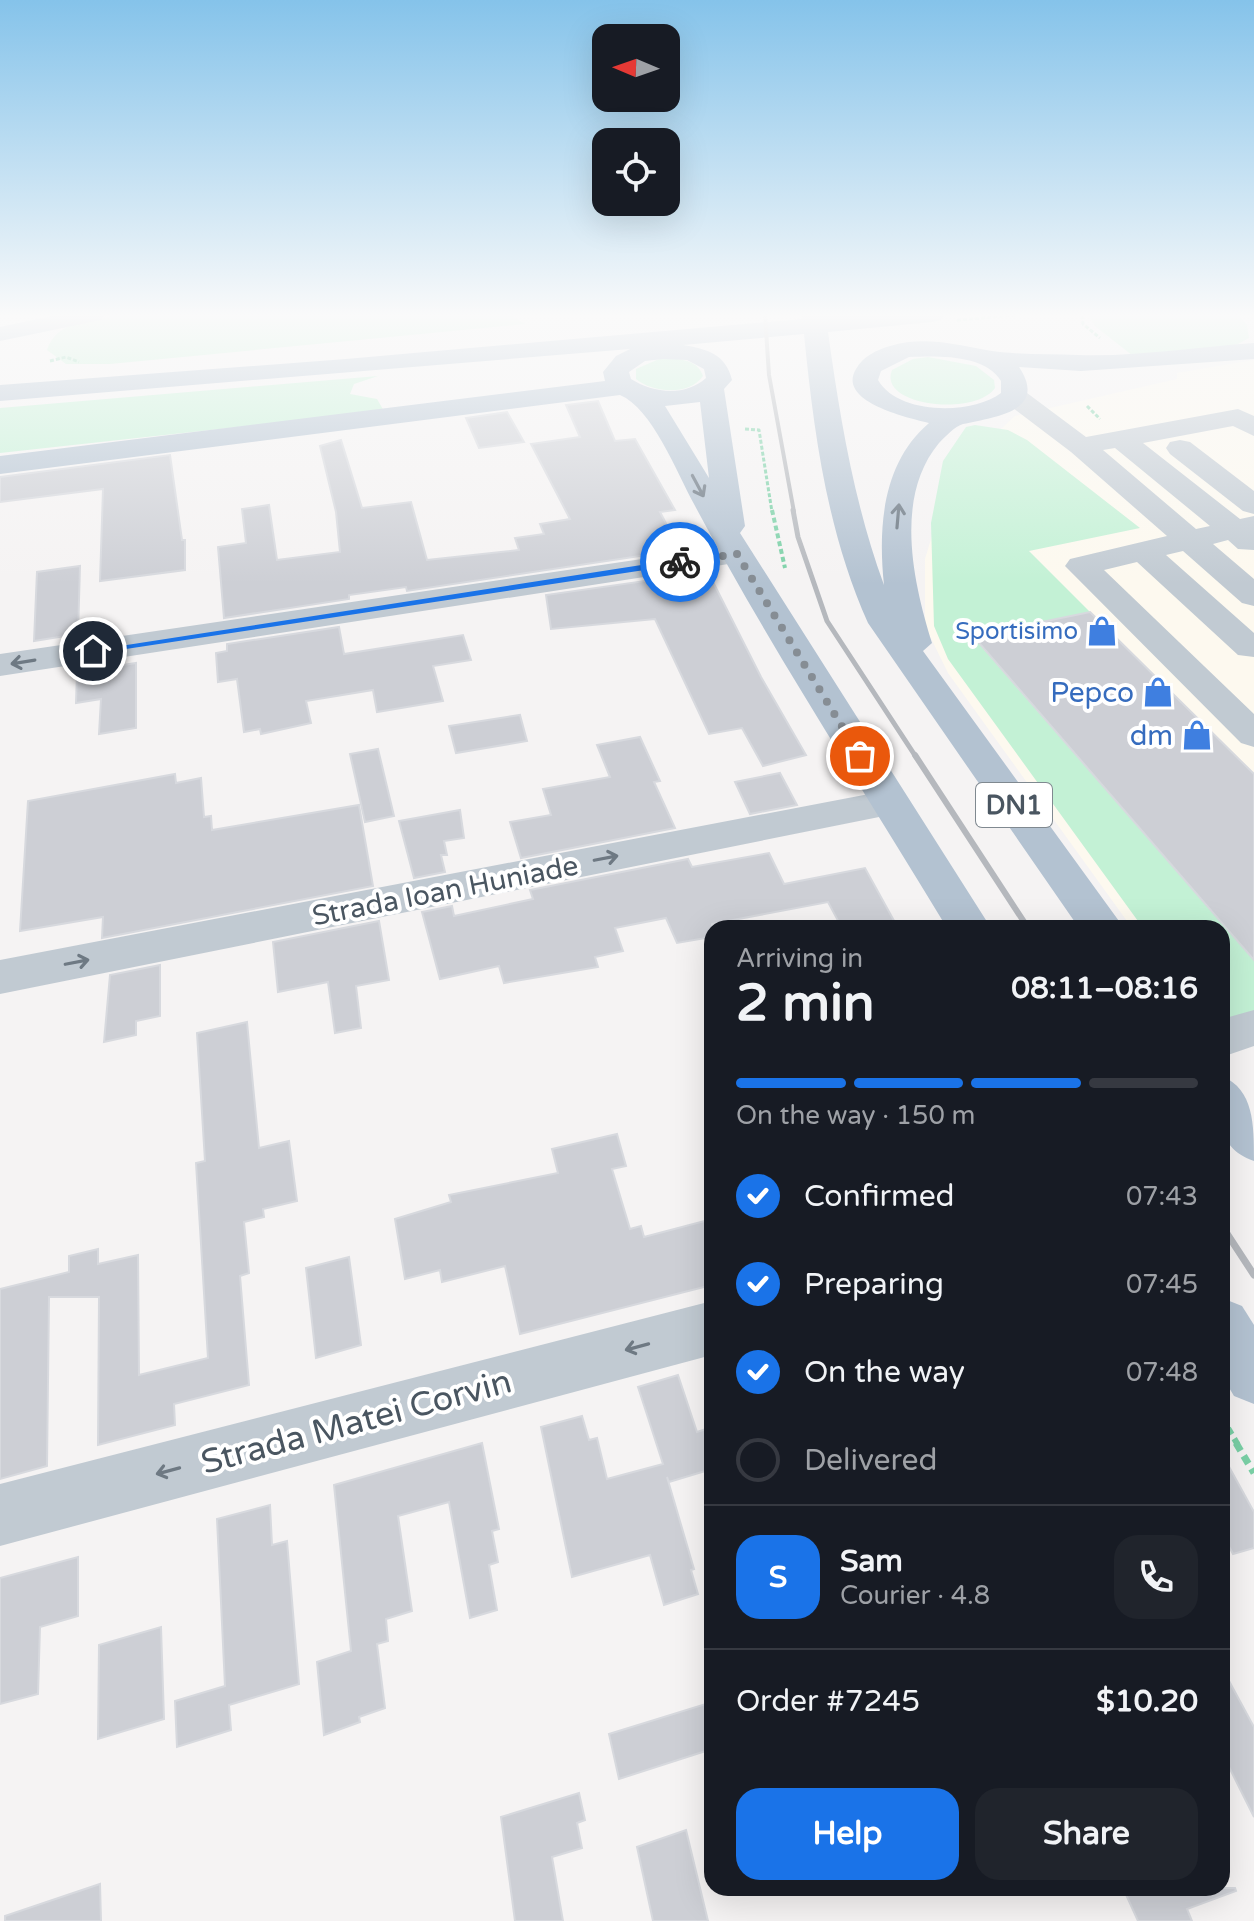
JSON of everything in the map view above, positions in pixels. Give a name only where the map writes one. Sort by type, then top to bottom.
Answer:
[{"type":"main road","points":[[0,465],[486,405]]},
{"type":"main road","points":[[645,405],[669,432],[735,551],[964,920]]},
{"type":"main road","points":[[713,405],[735,551]]},
{"type":"main road","name":"DN1","points":[[828,405],[846,516],[866,586],[885,623],[1096,920]]},
{"type":"main road","points":[[863,405],[855,499],[866,586]]},
{"type":"main road","points":[[862,411],[869,405]]},
{"type":"main road","points":[[896,405],[965,415],[1001,405]]},
{"type":"main road","name":"DN1","points":[[928,680],[902,593],[896,552],[897,510],[905,482],[928,434],[965,415]]},
{"type":"main road","points":[[1230,1107],[1254,1140]]},
{"type":"main road","points":[[1230,1338],[1254,1376]]},
{"type":"street","points":[[1030,405],[1254,596]]},
{"type":"street","points":[[965,415],[1033,432],[1111,472]]},
{"type":"street","points":[[1081,446],[1238,417],[1254,428]]},
{"type":"street","points":[[1198,424],[1232,449]]},
{"type":"street","points":[[1159,432],[1254,505]]},
{"type":"street","points":[[1121,439],[1247,533]]},
{"type":"street","points":[[1247,533],[1189,539],[1081,566],[1254,735]]},
{"type":"street","points":[[0,665],[735,551]]},
{"type":"street","points":[[1143,551],[1253,649]]},
{"type":"street","name":"Strada Ioan Huniade","points":[[0,977],[890,803]]},
{"type":"street","points":[[1230,1036],[1254,1028]]},
{"type":"street","name":"Strada Matei Corvin","points":[[0,1515],[704,1330]]},
{"type":"path","points":[[1230,1432],[1254,1473]]},
{"type":"shaded area","points":[[1065,405],[1254,405],[1254,1043],[1230,957],[1230,920],[1126,920],[948,673],[925,626],[925,559],[943,499],[988,441],[1015,416]]},
{"type":"green space","points":[[40,405],[380,405],[384,411],[0,453],[0,408]]},
{"type":"green space","points":[[975,425],[1008,430],[1027,440],[1140,528],[1029,551],[1090,612],[973,637],[1219,920],[1137,920],[948,659],[934,626],[931,523],[943,461],[966,427]]},
{"type":"green space","points":[[1230,932],[1254,960],[1254,1015],[1230,1022]]},
{"type":"building","points":[[566,405],[600,405],[615,441],[635,439],[675,510],[660,512],[680,550],[407,591],[406,587],[349,595],[349,599],[224,618],[218,547],[246,543],[242,509],[269,505],[277,560],[340,552],[336,512],[320,446],[341,440],[362,508],[411,502],[427,560],[519,550],[515,538],[544,534],[540,524],[570,519],[531,444],[580,437]]},
{"type":"building","points":[[507,412],[524,442],[479,448],[466,418]]},
{"type":"building","points":[[170,455],[182,540],[185,540],[185,570],[100,581],[103,489],[0,502],[0,477]]},
{"type":"building","points":[[80,566],[78,634],[34,641],[37,572]]},
{"type":"building","points":[[708,572],[761,677],[806,755],[763,766],[742,728],[709,734],[655,619],[551,629],[546,595]]},
{"type":"building","points":[[1090,612],[1254,774],[1254,960],[1230,932],[1230,920],[1219,920],[973,636]]},
{"type":"building","points":[[339,627],[344,654],[463,635],[471,660],[433,666],[443,701],[377,712],[373,690],[306,701],[311,723],[261,734],[260,729],[244,732],[237,679],[218,682],[216,653],[227,651],[227,644]]},
{"type":"building","points":[[136,663],[136,728],[99,734],[101,699],[76,703],[77,672]]},
{"type":"building","points":[[520,715],[527,741],[456,753],[449,726]]},
{"type":"building","points":[[640,737],[660,781],[654,782],[675,828],[521,858],[510,822],[551,815],[543,789],[610,777],[597,745]]},
{"type":"building","points":[[378,749],[394,816],[365,822],[350,754]]},
{"type":"building","points":[[780,773],[797,805],[750,814],[735,782]]},
{"type":"building","points":[[175,774],[176,783],[201,778],[204,817],[211,816],[212,830],[359,805],[373,886],[102,938],[103,917],[20,931],[28,801]]},
{"type":"building","points":[[460,810],[464,838],[444,841],[447,855],[441,855],[445,872],[414,878],[399,821]]},
{"type":"building","points":[[769,853],[784,884],[865,868],[894,920],[838,920],[828,902],[733,920],[704,920],[704,938],[677,943],[666,918],[615,928],[623,951],[595,957],[598,967],[504,983],[499,966],[440,979],[422,912],[452,906],[454,916],[533,899],[530,890],[688,859],[692,867]]},
{"type":"building","points":[[379,921],[389,980],[356,986],[361,1028],[335,1033],[328,982],[278,992],[273,942]]},
{"type":"building","points":[[160,965],[160,1016],[136,1021],[136,1035],[104,1042],[110,975]]},
{"type":"building","points":[[247,1022],[259,1148],[289,1141],[297,1201],[263,1209],[264,1217],[244,1222],[249,1273],[240,1276],[249,1385],[174,1404],[175,1425],[98,1445],[99,1297],[49,1297],[47,1466],[0,1479],[0,1289],[69,1272],[69,1256],[98,1249],[98,1264],[138,1255],[139,1375],[208,1358],[196,1163],[205,1161],[197,1033]]},
{"type":"building","points":[[617,1134],[626,1166],[612,1169],[630,1229],[641,1226],[644,1237],[704,1221],[704,1287],[520,1334],[505,1266],[442,1282],[440,1270],[405,1279],[395,1219],[451,1202],[449,1195],[558,1173],[552,1149]]},
{"type":"building","points":[[349,1257],[361,1345],[316,1358],[306,1268]]},
{"type":"building","points":[[678,1375],[697,1432],[704,1430],[704,1471],[669,1482],[667,1477],[694,1569],[691,1570],[698,1594],[664,1605],[650,1555],[572,1577],[541,1427],[582,1416],[589,1440],[597,1438],[607,1479],[663,1464],[638,1387]]},
{"type":"building","points":[[482,1443],[499,1529],[492,1531],[498,1562],[489,1565],[497,1610],[470,1618],[449,1502],[398,1516],[412,1611],[386,1619],[388,1641],[377,1644],[385,1708],[359,1717],[360,1722],[324,1735],[317,1662],[351,1651],[334,1485]]},
{"type":"building","points":[[1230,1468],[1254,1512],[1254,1548],[1233,1554],[1230,1548]]},
{"type":"building","points":[[270,1505],[272,1545],[287,1541],[299,1684],[229,1705],[231,1730],[177,1747],[175,1701],[225,1686],[217,1519]]},
{"type":"building","points":[[78,1557],[78,1616],[40,1627],[38,1694],[0,1704],[0,1578]]},
{"type":"building","points":[[161,1627],[164,1719],[98,1739],[99,1645]]},
{"type":"building","points":[[1230,1683],[1254,1727],[1254,1817],[1230,1769]]},
{"type":"building","points":[[704,1704],[704,1752],[619,1779],[609,1734]]},
{"type":"building","points":[[579,1793],[585,1820],[577,1823],[582,1848],[552,1857],[563,1921],[515,1921],[501,1817]]},
{"type":"building","points":[[686,1830],[708,1921],[653,1921],[637,1847]]},
{"type":"building","points":[[100,1884],[101,1921],[5,1921],[5,1916]]},
{"type":"building","points":[[1127,1896],[1222,1896],[1187,1909],[1192,1921],[1138,1921]]},
{"type":"railway","points":[[774,405],[794,512]]},
{"type":"railway","points":[[793,510],[798,537],[827,621],[916,757]]},
{"type":"railway","points":[[915,755],[1023,920]]},
{"type":"railway","points":[[1230,1238],[1254,1275]]},
{"type":"way so far","points":[[680,562],[737,554],[860,756]]},
{"type":"place","name":"Sportisimo","points":[[1102,631]]},
{"type":"place","name":"Pepco","points":[[1158,692]]},
{"type":"place","name":"dm","points":[[1197,735]]},
{"type":"route","points":[[93,651],[680,562]]}]
